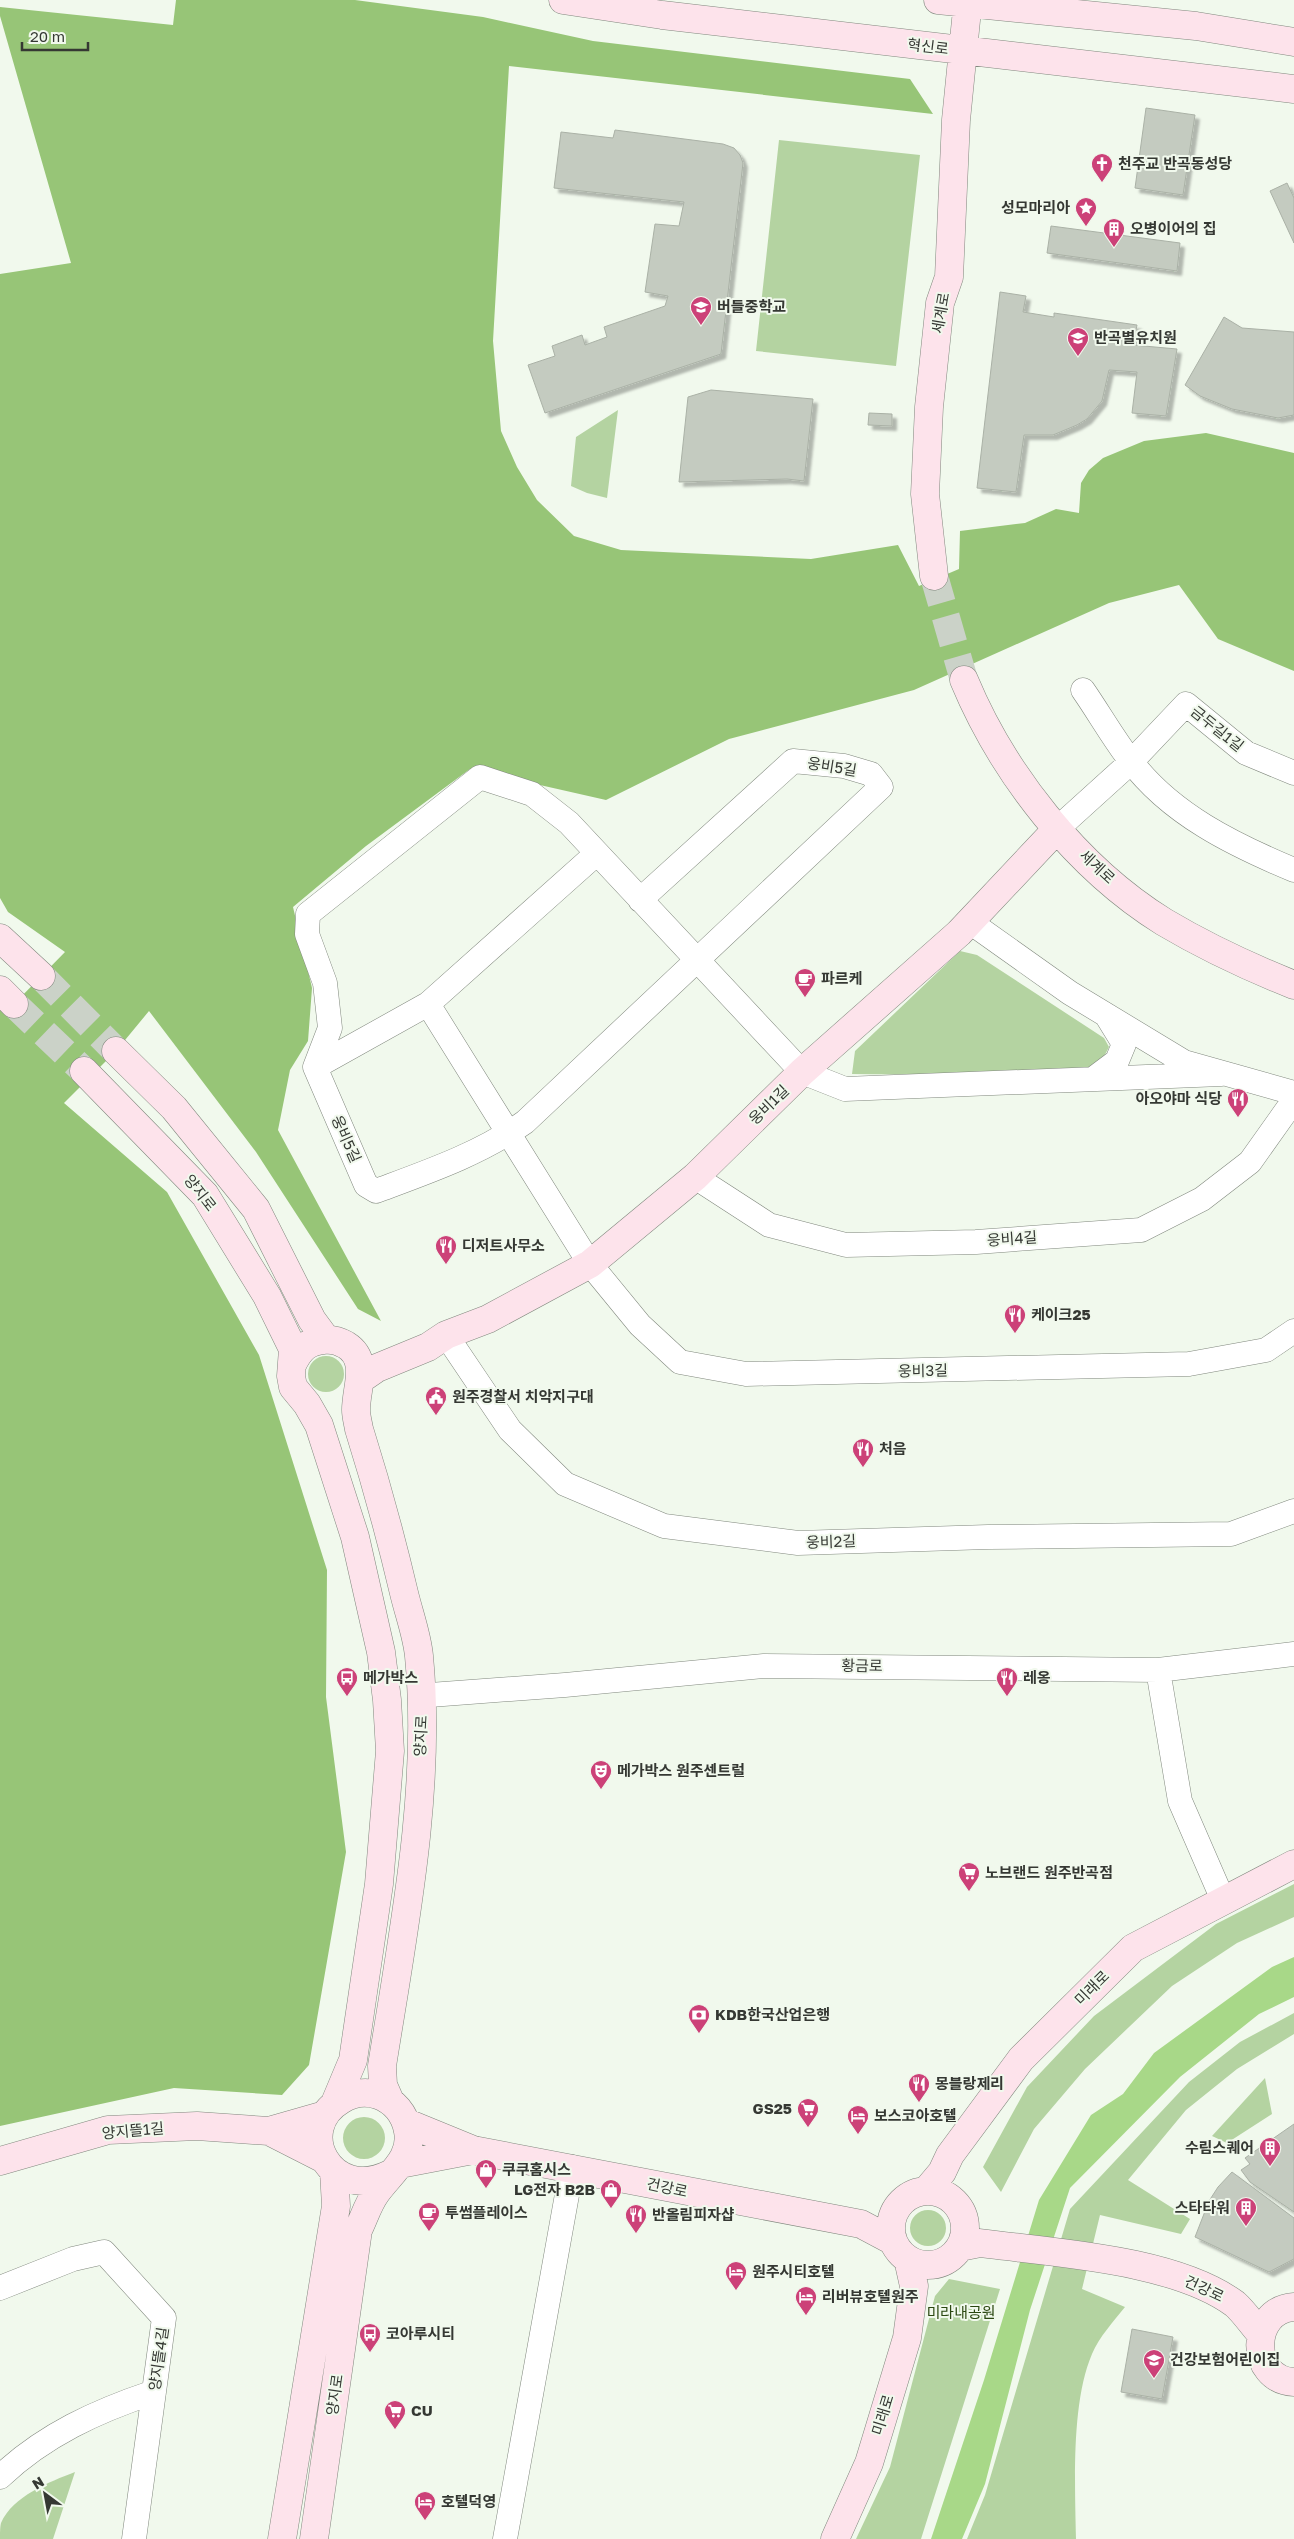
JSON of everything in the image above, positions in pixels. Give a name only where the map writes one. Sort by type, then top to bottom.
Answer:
[{"type":"street","name":"혁신로","points":[[563,0],[662,15],[1294,89]]},
{"type":"street","points":[[938,0],[1196,26],[1294,42]]},
{"type":"street","name":"세계로","points":[[934,576],[925,494],[929,407],[940,303],[949,277],[962,51],[968,2]]},
{"type":"street","name":"세계로","points":[[964,680],[991,738],[1028,793],[1097,869],[1163,921],[1203,944],[1294,985]]},
{"type":"street","points":[[1083,690],[1131,762],[1168,801],[1238,846],[1294,870]]},
{"type":"street","name":"금두길1길","points":[[1058,828],[1131,762],[1186,704],[1246,753],[1294,773]]},
{"type":"street","name":"웅비5길","points":[[314,1066],[366,1185],[376,1191],[454,1162],[510,1133],[525,1122],[881,788],[871,774],[844,766],[793,761],[640,900]]},
{"type":"street","points":[[314,1066],[330,1028],[325,983],[307,934],[308,914],[480,777],[532,794],[569,823],[802,1072],[845,1089],[1221,1074]]},
{"type":"street","name":"웅비1길","points":[[358,1384],[377,1368],[428,1347],[446,1335],[488,1319],[590,1264],[695,1177],[802,1072],[970,922],[1058,828]]},
{"type":"street","points":[[314,1066],[428,1004],[596,854]]},
{"type":"street","points":[[970,922],[1070,993],[1184,1062],[1221,1074],[1294,1093]]},
{"type":"street","points":[[0,938],[41,976]]},
{"type":"street","points":[[428,1004],[590,1264]]},
{"type":"street","points":[[1093,1079],[1118,1061],[1124,1044],[1105,1014]]},
{"type":"street","points":[[116,1051],[174,1108],[256,1209],[319,1329],[348,1347],[358,1384],[350,1400],[340,1406],[323,1409],[313,1415],[293,1387],[291,1376],[292,1365],[297,1355],[304,1346],[314,1341],[319,1329]]},
{"type":"street","name":"양지로","points":[[84,1070],[205,1195],[267,1296],[288,1337],[292,1349],[292,1365]]},
{"type":"street","name":"웅비4길","points":[[695,1177],[769,1226],[846,1244],[976,1242],[1141,1230],[1202,1199],[1250,1162],[1294,1100]]},
{"type":"street","name":"웅비3길","points":[[590,1264],[640,1325],[680,1362],[746,1374],[1189,1364],[1266,1350],[1294,1331]]},
{"type":"street","name":"웅비2길","points":[[446,1335],[510,1430],[565,1484],[664,1526],[798,1543],[988,1537],[1231,1534],[1294,1511]]},
{"type":"street","name":"양지로","points":[[358,1384],[374,1481],[391,1539],[419,1653],[423,1703],[418,1813],[409,1895],[382,2066],[383,2085],[390,2101]]},
{"type":"street","name":"양지로","points":[[313,1415],[355,1537],[381,1652],[388,1700],[390,1751],[385,1829],[353,2060],[330,2109]]},
{"type":"street","points":[[374,1481],[396,1524],[429,1654],[432,1721],[428,1791],[418,1813]]},
{"type":"street","name":"황금로","points":[[430,1695],[565,1685],[764,1666],[1158,1670],[1294,1654]]},
{"type":"street","points":[[1158,1670],[1180,1801],[1223,1900]]},
{"type":"street","name":"미래로","points":[[937,2186],[950,2155],[1021,2059],[1133,1948],[1294,1864]]},
{"type":"street","points":[[269,2131],[330,2109],[349,2095],[363,2093],[377,2095],[390,2101],[400,2111],[406,2124],[409,2138],[407,2152],[395,2169]]},
{"type":"street","points":[[282,2539],[336,2206],[329,2165],[319,2144],[320,2129],[330,2109]]},
{"type":"street","points":[[406,2124],[473,2150]]},
{"type":"street","name":"양지뜰1길","points":[[0,2161],[108,2130],[197,2126],[269,2131]]},
{"type":"street","points":[[269,2131],[329,2165],[347,2179],[362,2182],[377,2181],[395,2169],[473,2150]]},
{"type":"street","name":"건강로","points":[[473,2150],[572,2167],[704,2195],[861,2224],[907,2253]]},
{"type":"street","points":[[505,2539],[572,2167]]},
{"type":"street","name":"양지로","points":[[314,2539],[358,2230],[375,2194],[395,2169]]},
{"type":"street","points":[[937,2186],[955,2202],[962,2212],[968,2238],[952,2256],[942,2262],[907,2253],[899,2205],[908,2196],[937,2186]]},
{"type":"street","name":"건강로","points":[[968,2238],[1134,2265],[1170,2274],[1237,2306],[1276,2318]]},
{"type":"street","name":"양지뜰4길","points":[[0,2288],[73,2259],[104,2252],[164,2318],[134,2539]]},
{"type":"street","name":"미래로","points":[[835,2539],[869,2463],[907,2338],[907,2253]]},
{"type":"street","points":[[1276,2318],[1259,2346],[1261,2358],[1268,2370],[1279,2378],[1294,2382]]},
{"type":"street","points":[[0,2477],[22,2456],[59,2432],[106,2408],[154,2392]]},
{"type":"green space","points":[[779,140],[920,155],[896,366],[756,351]]},
{"type":"green space","points":[[618,410],[607,498],[587,493],[571,486],[576,437]]},
{"type":"green space","points":[[960,951],[977,955],[1104,1038],[1109,1047],[1100,1064],[1081,1071],[956,1075],[852,1074],[855,1051]]},
{"type":"green space","points":[[326,1356],[333,1357],[339,1361],[343,1367],[343,1381],[339,1387],[333,1391],[326,1392],[319,1391],[313,1387],[309,1381],[308,1374],[309,1367],[313,1361],[319,1357]]},
{"type":"green space","points":[[1294,1884],[1294,1917],[1237,1943],[1172,1986],[1085,2069],[1034,2129],[1001,2192],[983,2167],[1027,2087],[1094,2016],[1216,1924]]},
{"type":"green space","points":[[1294,2013],[1294,2034],[1237,2069],[1186,2110],[1128,2180],[1190,2219],[1181,2234],[1100,2215],[1082,2289],[1125,2307],[1107,2329],[1095,2348],[1085,2374],[1080,2396],[1076,2445],[1076,2539],[967,2539],[985,2495],[1070,2209],[1189,2082],[1240,2042]]},
{"type":"green space","points":[[1265,2078],[1272,2114],[1227,2143],[1212,2136]]},
{"type":"green space","points":[[368,2117],[376,2120],[382,2126],[385,2138],[382,2150],[376,2156],[360,2159],[352,2156],[346,2150],[343,2134],[346,2126],[352,2120]]},
{"type":"green space","points":[[928,2210],[935,2211],[941,2215],[945,2221],[945,2235],[941,2241],[935,2245],[928,2246],[921,2245],[915,2241],[911,2235],[910,2228],[911,2221],[915,2215],[921,2211]]},
{"type":"green space","name":"미라내공원","points":[[949,2279],[1000,2289],[921,2539],[856,2539],[890,2467],[935,2296]]},
{"type":"green space","points":[[75,2472],[53,2539],[0,2539],[1,2523],[14,2505],[33,2491]]},
{"type":"shaded area","points":[[176,0],[355,0],[483,17],[593,41],[910,79],[933,114],[509,66],[493,341],[501,431],[517,467],[537,500],[574,536],[621,550],[811,559],[898,545],[919,586],[959,569],[960,531],[1025,523],[1056,509],[1079,513],[1081,483],[1089,470],[1103,458],[1144,441],[1206,433],[1294,453],[1294,671],[1218,639],[1179,585],[1109,603],[914,690],[729,739],[606,800],[470,769],[366,846],[293,907],[312,988],[308,1041],[290,1070],[278,1130],[381,1321],[358,1309],[256,1152],[149,1011],[116,1051],[64,1103],[167,1192],[259,1355],[327,1570],[326,1697],[346,1852],[309,2065],[282,2095],[174,2088],[0,2126],[0,1008],[14,1004],[65,952],[8,912],[0,898],[0,274],[71,263],[0,16],[0,7],[173,25]]},
{"type":"shaded area","points":[[1294,1957],[1294,1997],[1259,2014],[1180,2077],[1070,2188],[1030,2310],[985,2484],[962,2539],[931,2539],[984,2380],[1039,2200],[1091,2115],[1123,2094],[1154,2053],[1272,1967]]},
{"type":"building","points":[[1146,108],[1195,115],[1183,195],[1135,188]]},
{"type":"building","points":[[615,130],[723,144],[734,148],[740,155],[743,163],[721,354],[545,413],[528,365],[555,356],[552,346],[582,335],[585,345],[607,337],[604,327],[665,306],[668,296],[645,292],[655,224],[679,226],[684,202],[554,188],[561,132],[613,138]]},
{"type":"building","points":[[1287,183],[1294,198],[1294,243],[1270,191]]},
{"type":"building","name":"오병이어의 집","points":[[1051,226],[1180,243],[1177,271],[1047,253]]},
{"type":"building","points":[[1000,292],[1026,296],[1023,312],[1054,317],[1054,313],[1137,325],[1133,345],[1177,349],[1166,416],[1132,413],[1137,372],[1109,370],[1102,401],[1087,419],[1053,435],[1024,435],[1016,492],[977,488]]},
{"type":"building","points":[[1224,317],[1242,328],[1294,332],[1294,415],[1278,418],[1232,409],[1200,396],[1185,385]]},
{"type":"building","points":[[711,390],[813,399],[804,481],[787,479],[679,482],[688,397]]},
{"type":"building","points":[[869,413],[892,414],[892,426],[868,425]]},
{"type":"building","name":"수림스퀘어","points":[[1294,2124],[1294,2212],[1250,2182],[1241,2170],[1250,2164],[1245,2158]]},
{"type":"building","name":"스타타워","points":[[1232,2172],[1294,2218],[1294,2259],[1269,2272],[1195,2237],[1209,2201],[1218,2187]]},
{"type":"building","points":[[1132,2329],[1173,2337],[1162,2399],[1121,2392]]},
{"type":"tunnel","points":[[934,576],[964,680]]},
{"type":"tunnel","points":[[41,976],[116,1051]]},
{"type":"tunnel","points":[[14,1004],[84,1071]]},
{"type":"place","name":"천주교 반곡동성당","points":[[1102,183]]},
{"type":"place","name":"성모마리아","points":[[1086,227]]},
{"type":"place","name":"오병이어의 집","points":[[1114,248]]},
{"type":"place","name":"버들중학교","points":[[701,326]]},
{"type":"place","name":"반곡별유치원","points":[[1078,357]]},
{"type":"place","name":"파르케","points":[[805,998]]},
{"type":"place","name":"아오야마 식당","points":[[1238,1118]]},
{"type":"place","name":"디저트사무소","points":[[446,1265]]},
{"type":"place","name":"케이크25","points":[[1015,1334]]},
{"type":"place","name":"원주경찰서 치악지구대","points":[[436,1416]]},
{"type":"place","name":"처음","points":[[863,1468]]},
{"type":"place","name":"메가박스","points":[[347,1697]]},
{"type":"place","name":"레옹","points":[[1007,1697]]},
{"type":"place","name":"메가박스 원주센트럴","points":[[601,1790]]},
{"type":"place","name":"노브랜드 원주반곡점","points":[[969,1892]]},
{"type":"place","name":"KDB한국산업은행","points":[[699,2034]]},
{"type":"place","name":"몽블랑제리","points":[[919,2103]]},
{"type":"place","name":"GS25","points":[[808,2128]]},
{"type":"place","name":"보스코아호텔","points":[[858,2135]]},
{"type":"place","name":"수림스퀘어","points":[[1270,2167]]},
{"type":"place","name":"쿠쿠홈시스","points":[[486,2189]]},
{"type":"place","name":"LG전자 B2B","points":[[611,2209]]},
{"type":"place","name":"스타타워","points":[[1246,2227]]},
{"type":"place","name":"투썸플레이스","points":[[429,2232]]},
{"type":"place","name":"반올림피자샵","points":[[636,2234]]},
{"type":"place","name":"원주시티호텔","points":[[736,2291]]},
{"type":"place","name":"리버뷰호텔원주","points":[[806,2316]]},
{"type":"place","name":"코아루시티","points":[[370,2353]]},
{"type":"place","name":"건강보험어린이집","points":[[1154,2379]]},
{"type":"place","name":"CU","points":[[395,2430]]},
{"type":"place","name":"호텔덕영","points":[[425,2521]]}]
